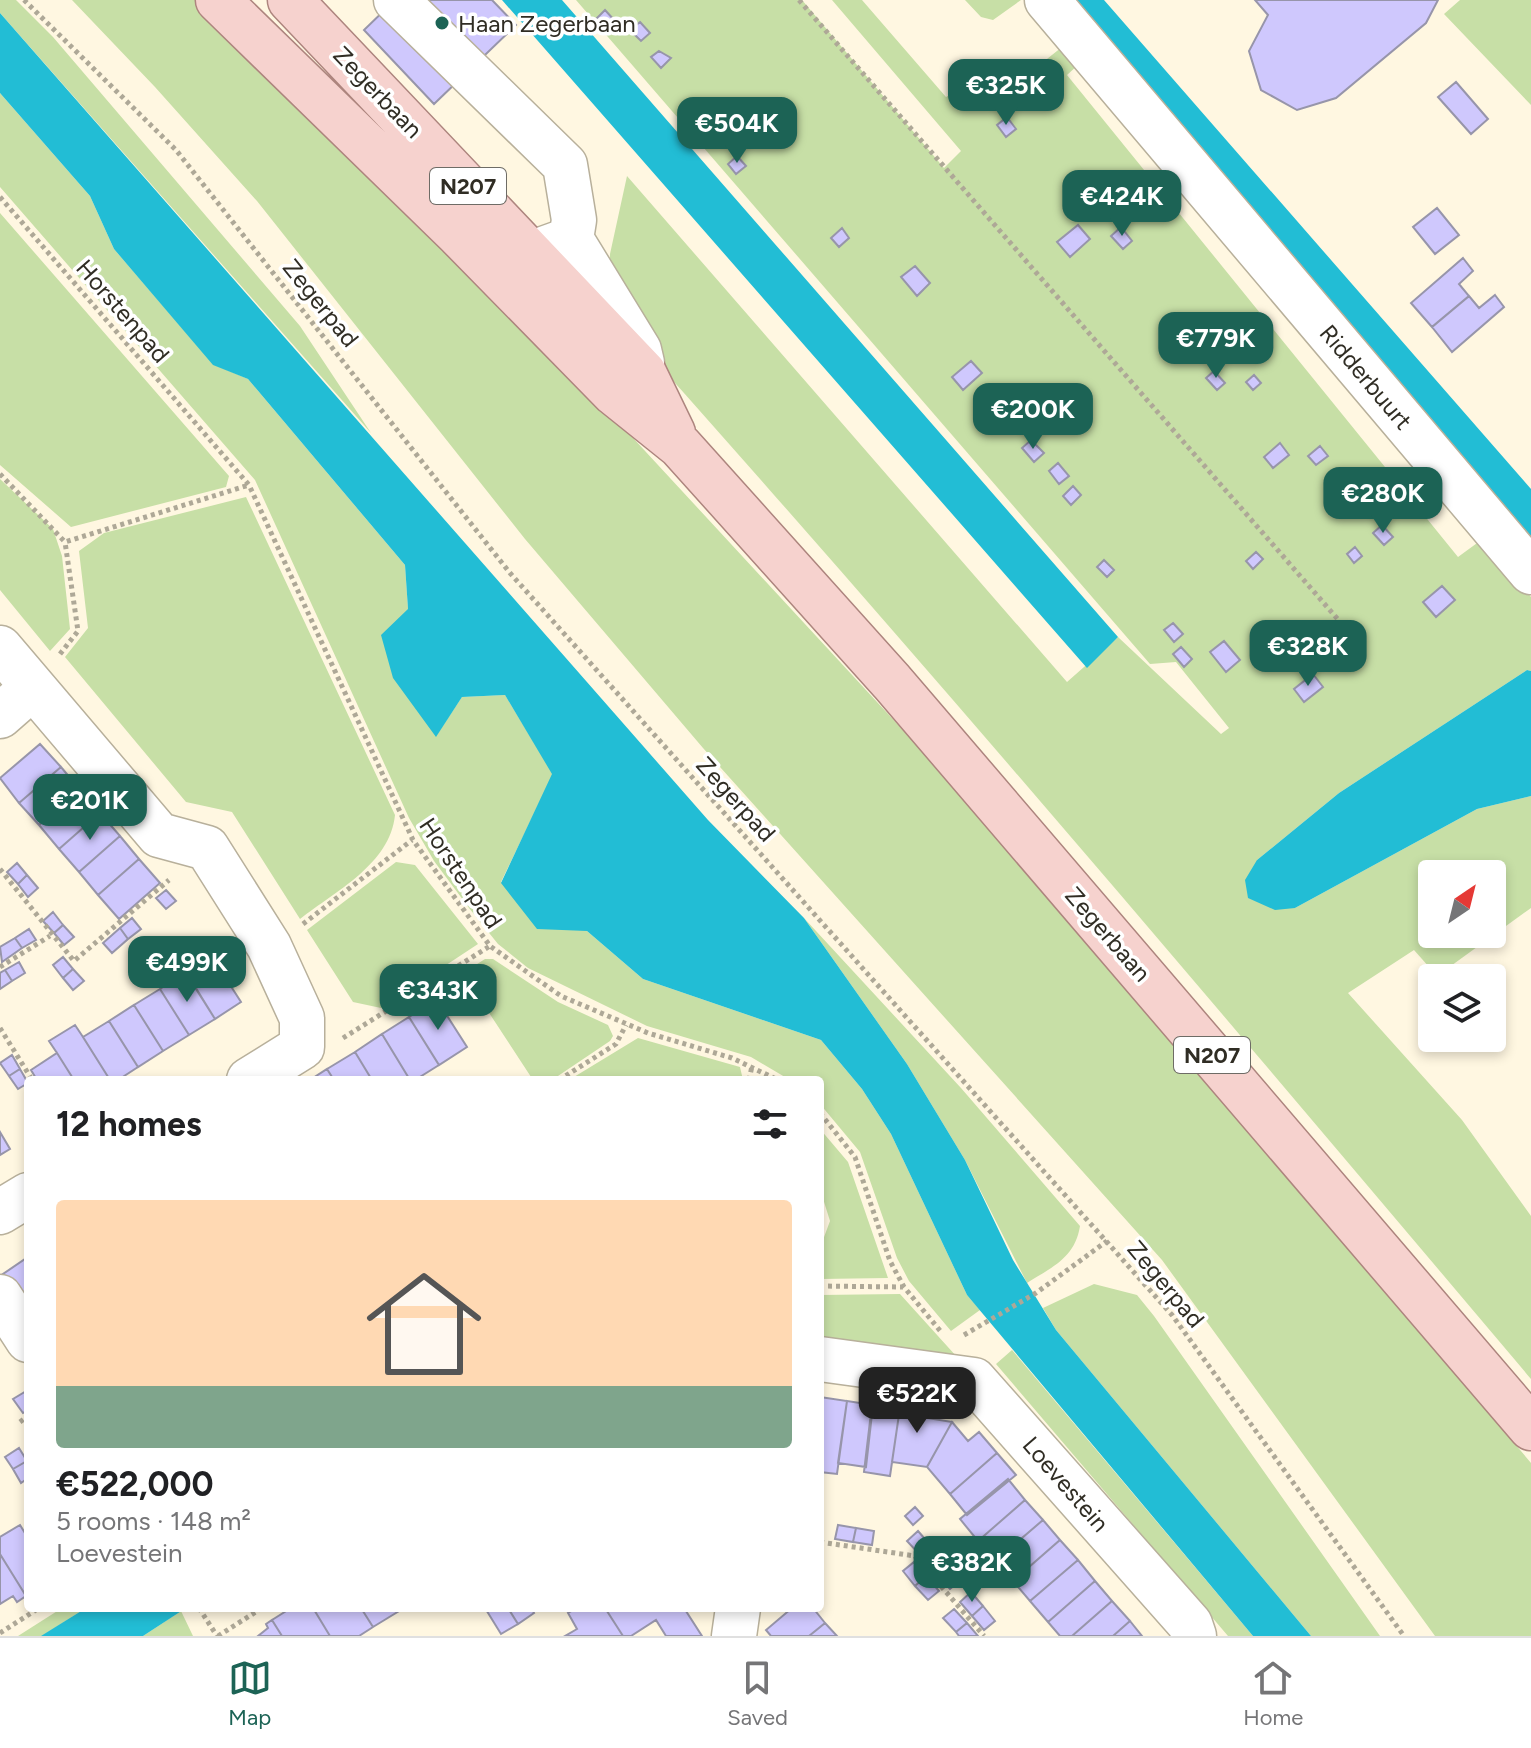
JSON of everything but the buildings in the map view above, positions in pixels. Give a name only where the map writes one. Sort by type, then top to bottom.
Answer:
[{"type":"main road","name":"Zegerbaan","points":[[218,0],[459,235],[614,393],[680,446],[892,682],[1531,1428]]},
{"type":"main road","name":"Zegerbaan","points":[[290,0],[551,246],[644,373],[680,446]]},
{"type":"street","points":[[396,0],[565,165],[574,220],[551,246]]},
{"type":"street","name":"Ridderbuurt","points":[[1047,0],[1531,572]]},
{"type":"street","name":"Zegerbaan","points":[[459,235],[501,253],[551,246]]},
{"type":"street","points":[[0,648],[159,835],[207,848],[269,946],[302,1018],[302,1047],[255,1076]]},
{"type":"street","points":[[0,716],[32,688]]},
{"type":"street","points":[[0,1212],[24,1197]]},
{"type":"street","points":[[0,1297],[24,1334]]},
{"type":"street","points":[[824,1360],[974,1380]]},
{"type":"street","name":"Loevestein","points":[[974,1380],[1190,1624],[1194,1636]]},
{"type":"street","points":[[734,1636],[737,1612]]},
{"type":"path","name":"Zegerpad","points":[[24,0],[176,150],[510,573],[1172,1315],[1404,1636]]},
{"type":"path","points":[[799,0],[1362,647]]},
{"type":"path","name":"Horstenpad","points":[[0,197],[249,485],[413,840],[490,946],[561,996],[626,1025],[752,1066],[771,1076]]},
{"type":"path","points":[[0,474],[65,542],[78,631],[32,688]]},
{"type":"path","points":[[65,542],[249,485]]},
{"type":"path","points":[[269,946],[316,916],[413,840]]},
{"type":"path","points":[[0,869],[50,936],[74,961],[176,874],[185,842]]},
{"type":"path","points":[[0,967],[50,936]]},
{"type":"path","points":[[302,1047],[324,1050],[490,946]]},
{"type":"path","points":[[565,1076],[616,1044],[626,1025]]},
{"type":"path","points":[[0,1028],[30,1076]]},
{"type":"path","points":[[750,1076],[752,1066]]},
{"type":"path","points":[[824,1118],[855,1157],[890,1261],[904,1287],[950,1343],[956,1365],[974,1380]]},
{"type":"path","points":[[965,1335],[1036,1293],[1107,1241]]},
{"type":"path","points":[[824,1286],[904,1287]]},
{"type":"path","points":[[20,1422],[24,1419]]},
{"type":"path","points":[[824,1543],[915,1556],[984,1636]]},
{"type":"path","points":[[0,1633],[33,1612]]},
{"type":"path","points":[[202,1612],[218,1636],[256,1612]]},
{"type":"green space","points":[[0,0],[16,0],[53,37],[300,326],[371,433],[0,13]]},
{"type":"green space","points":[[72,0],[199,0],[415,202],[1023,860],[1531,1463],[1531,1636],[1435,1636],[1162,1260],[703,748],[525,539],[257,201]]},
{"type":"green space","points":[[576,0],[802,0],[944,168],[961,151],[832,0],[862,0],[946,97],[964,87],[983,110],[1062,47],[1078,65],[1067,75],[1458,557],[1484,538],[1531,597],[1531,671],[1527,670],[1339,793],[1257,860],[1295,908],[1477,809],[1531,796],[1531,908],[1506,926],[1506,860],[1418,860],[1418,948],[1476,948],[1454,964],[1426,964],[1414,950],[1348,993],[1462,1120],[1531,1216],[1531,1379],[958,706],[608,308],[610,254],[627,176],[1067,682],[1118,637],[1221,734],[1229,728],[1176,662],[1150,664]]},
{"type":"green space","points":[[965,0],[1021,0],[993,20],[981,17]]},
{"type":"green space","points":[[1460,0],[1531,0],[1531,105],[1444,14]]},
{"type":"green space","points":[[0,93],[90,196],[114,249],[213,364],[248,379],[405,565],[408,609],[436,736],[462,697],[505,695],[553,774],[501,882],[587,931],[643,979],[821,1040],[862,1089],[891,1134],[967,1295],[980,1310],[951,1331],[909,1281],[897,1258],[860,1152],[824,1109],[824,1076],[783,1076],[751,1057],[647,1026],[528,968],[498,944],[434,861],[409,818],[255,480],[0,187]]},
{"type":"green space","points":[[0,213],[229,476],[226,487],[71,527],[0,465]]},
{"type":"green space","points":[[0,479],[53,529],[62,556],[70,629],[50,651],[0,590]]},
{"type":"green space","points":[[246,497],[395,815],[391,832],[372,862],[345,887],[300,919],[232,812],[186,802],[65,657],[88,628],[79,551],[104,533]]},
{"type":"green space","points":[[396,862],[415,865],[478,944],[381,1008],[353,1002],[307,930]]},
{"type":"green space","points":[[804,918],[961,1088],[1080,1226],[1068,1254],[1053,1266],[1027,1283],[965,1160],[907,1064]]},
{"type":"green space","points":[[485,959],[493,959],[558,1002],[608,1025],[613,1036],[558,1076],[530,1076],[463,973]]},
{"type":"green space","points":[[638,1038],[740,1067],[742,1076],[576,1076]]},
{"type":"green space","points":[[824,1134],[848,1162],[888,1278],[824,1279],[824,1237],[830,1221],[824,1202]]},
{"type":"green space","points":[[1094,1284],[1137,1295],[1380,1636],[1311,1636],[1056,1330],[1043,1308]]},
{"type":"green space","points":[[900,1294],[966,1367],[824,1352],[824,1295]]},
{"type":"green space","points":[[1012,1350],[1253,1636],[1228,1636],[996,1364]]},
{"type":"green space","points":[[56,1612],[80,1612],[42,1636],[18,1636]]},
{"type":"green space","points":[[181,1612],[193,1636],[143,1636]]},
{"type":"water","points":[[502,0],[562,0],[1118,637],[1087,668]]},
{"type":"water","points":[[1073,0],[1104,0],[1531,489],[1531,548]]},
{"type":"water","points":[[0,13],[708,820],[804,918],[907,1064],[965,1160],[1013,1260],[1056,1330],[1311,1636],[1253,1636],[967,1295],[891,1134],[862,1089],[821,1040],[643,979],[587,931],[537,929],[501,883],[552,774],[505,695],[462,697],[436,737],[393,678],[381,635],[408,609],[405,565],[248,379],[213,365],[114,249],[90,196],[0,93]]},
{"type":"water","points":[[1527,670],[1531,671],[1531,796],[1477,809],[1295,908],[1275,910],[1248,898],[1245,880],[1257,860],[1339,793]]},
{"type":"water","points":[[80,1612],[180,1612],[143,1636],[41,1636]]},
{"type":"place","name":"Haan Zegerbaan","points":[[442,23]]}]
